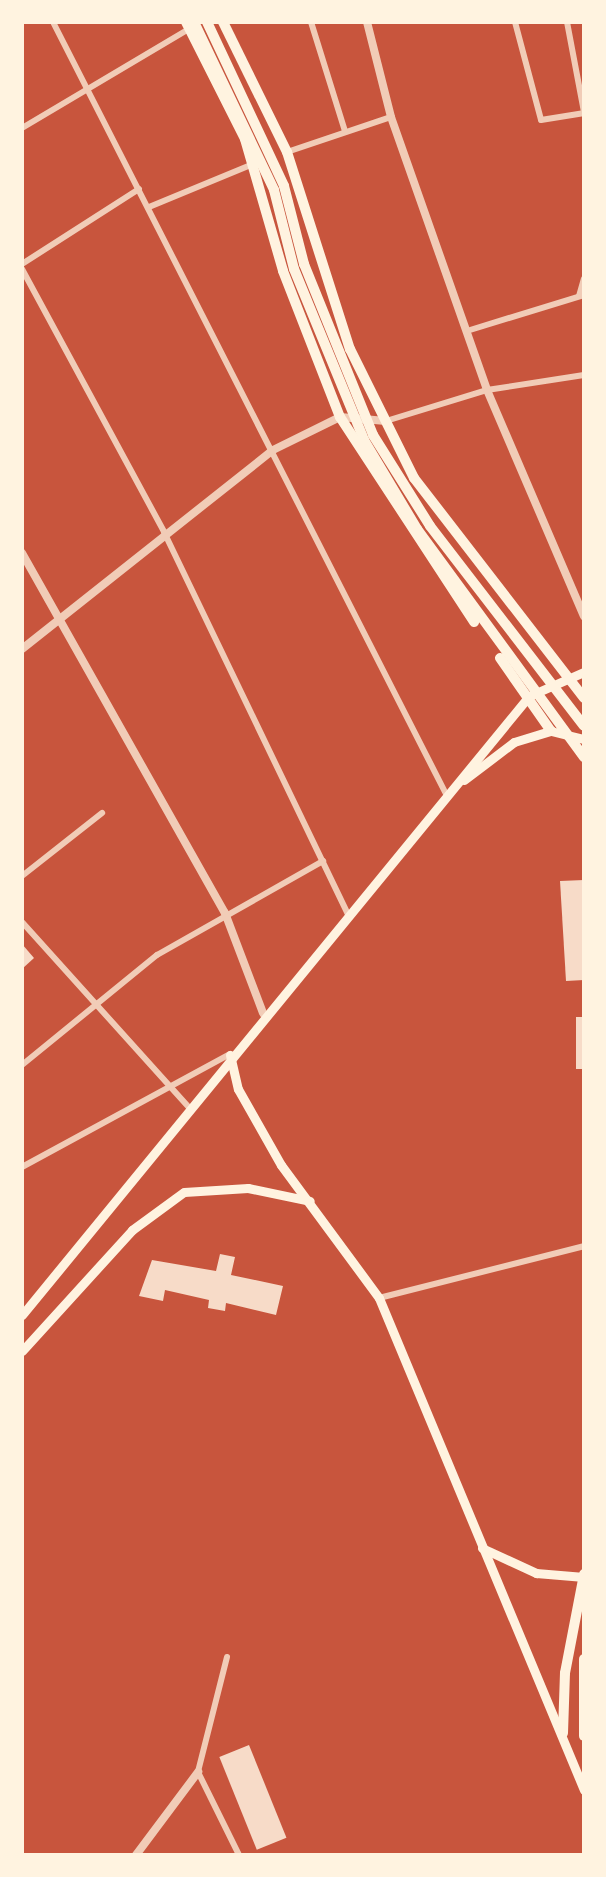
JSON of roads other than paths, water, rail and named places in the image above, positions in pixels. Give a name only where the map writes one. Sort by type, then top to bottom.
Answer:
[{"type":"main road","points":[[207,22],[284,186],[304,264],[373,435],[430,526],[584,726]]},
{"type":"main road","points":[[223,22],[287,152],[350,349],[386,421],[442,518],[584,698]]},
{"type":"main road","points":[[190,24],[251,165],[340,417],[419,545],[551,731]]},
{"type":"main road","points":[[190,24],[274,190],[294,269],[364,440],[417,529],[584,757]]},
{"type":"main road","points":[[22,1315],[191,1110],[263,1013],[350,920],[446,794],[529,696],[584,672]]},
{"type":"main road","points":[[446,794],[514,742],[551,731],[584,739]]},
{"type":"main road","points":[[230,1054],[238,1089],[310,1201],[379,1298],[481,1547],[563,1733],[584,1790]]},
{"type":"main road","points":[[22,1351],[128,1234],[184,1192],[248,1188],[310,1201]]},
{"type":"main road","points":[[481,1547],[536,1573],[584,1576],[565,1673],[563,1733]]},
{"type":"main road","points":[[584,1659],[581,1723],[584,1736]]},
{"type":"street","points":[[53,22],[446,794]]},
{"type":"street","points":[[311,22],[345,131]]},
{"type":"street","points":[[367,22],[391,117],[470,330],[487,390],[584,616]]},
{"type":"street","points":[[515,22],[541,120],[584,112],[567,22]]},
{"type":"street","points":[[22,128],[190,24]]},
{"type":"street","points":[[287,152],[391,117]]},
{"type":"street","points":[[149,207],[251,165]]},
{"type":"street","points":[[139,189],[22,266],[164,532],[350,920]]},
{"type":"street","points":[[470,330],[581,295],[584,279]]},
{"type":"street","points":[[22,649],[58,614],[273,450],[340,417],[386,421],[487,390],[584,375]]},
{"type":"street","points":[[22,553],[225,913],[263,1013]]},
{"type":"street","points":[[22,876],[102,813]]},
{"type":"street","points":[[22,1065],[99,1007],[157,955],[225,913],[323,861]]},
{"type":"street","points":[[22,922],[191,1110]]},
{"type":"street","points":[[22,1167],[169,1082],[230,1054]]},
{"type":"street","points":[[379,1298],[584,1246]]},
{"type":"street","points":[[136,1855],[198,1772],[227,1657]]},
{"type":"street","points":[[198,1772],[239,1855]]}]
